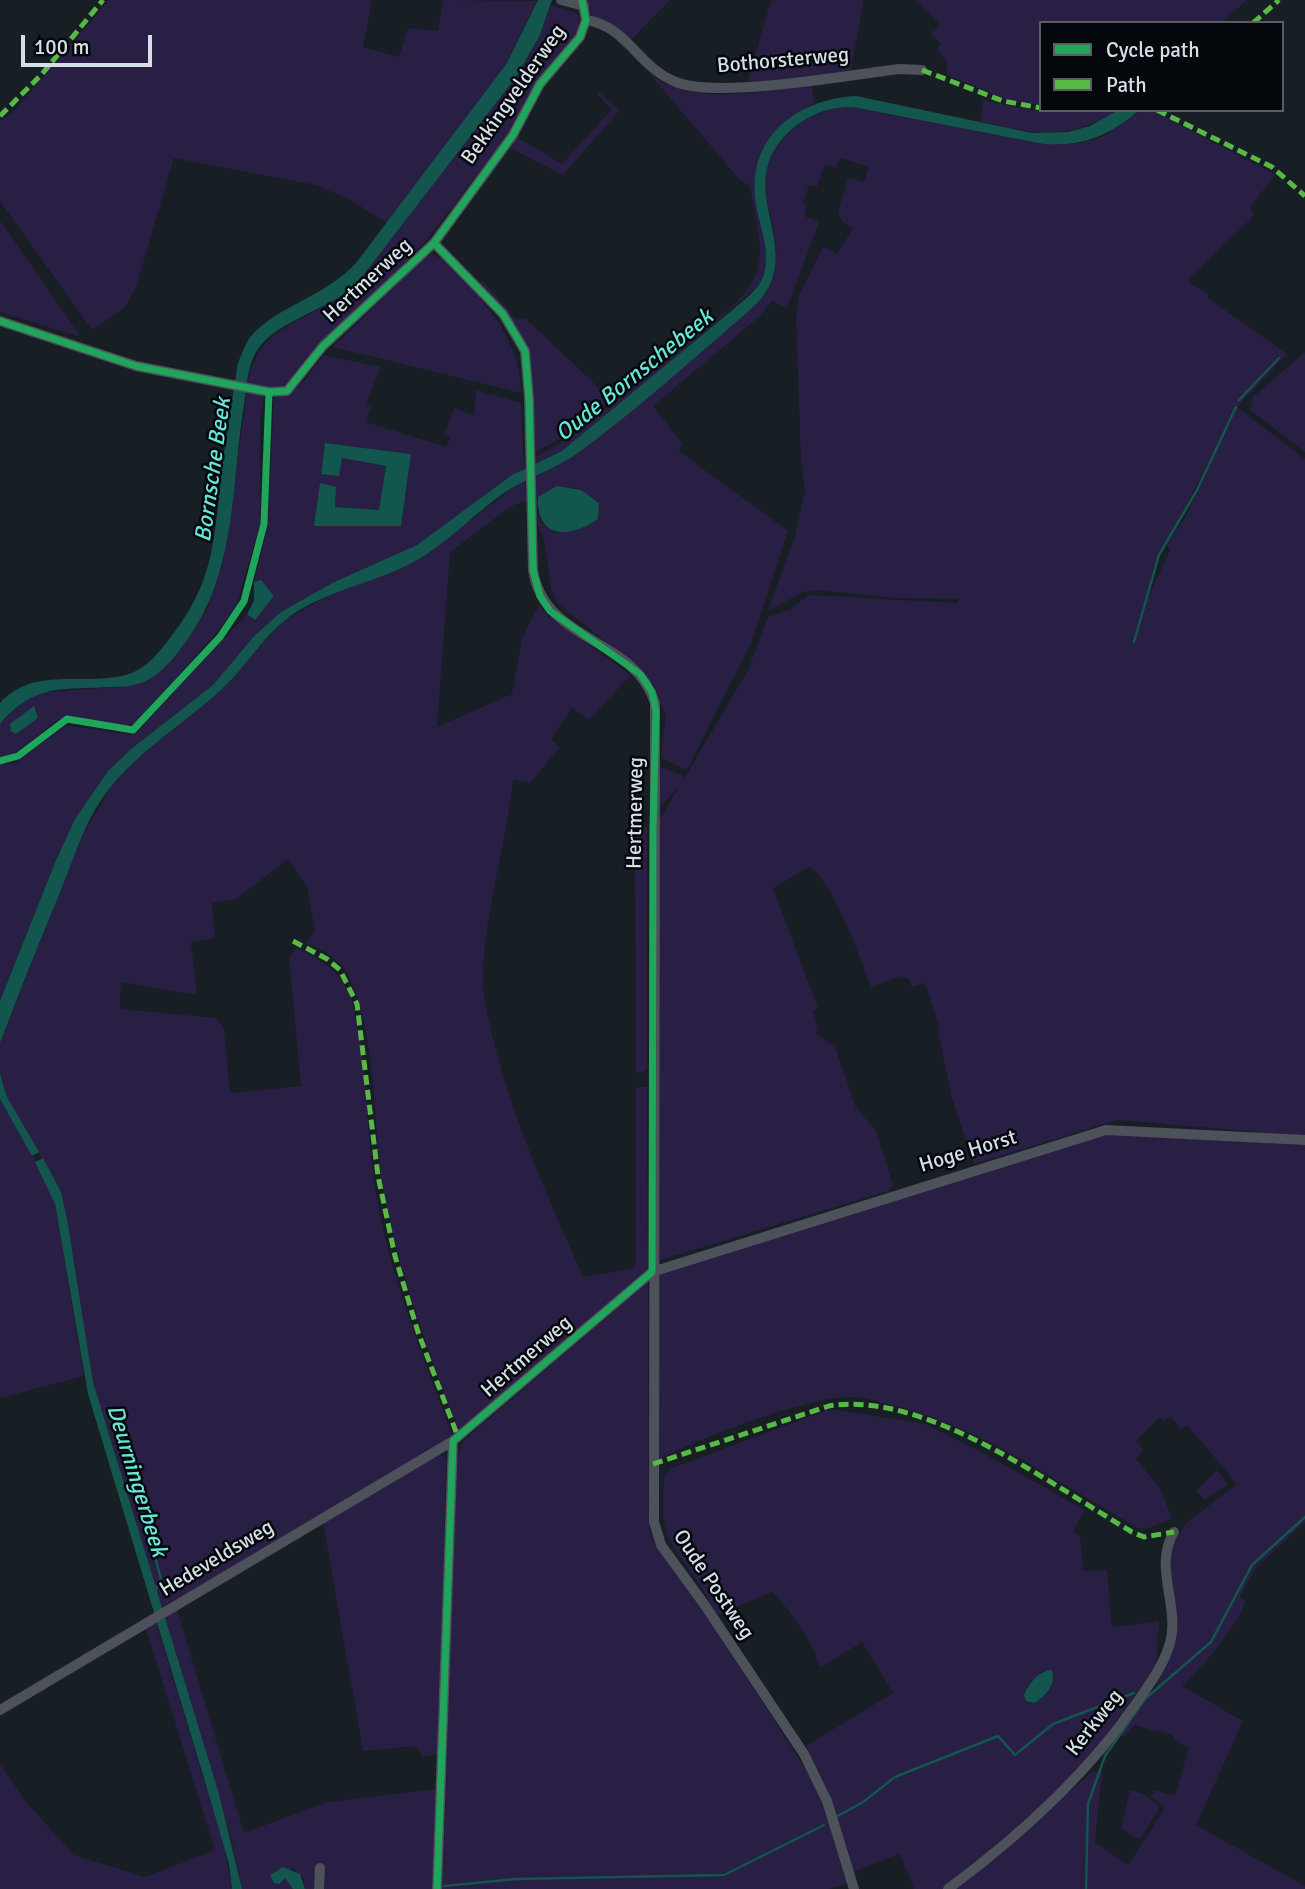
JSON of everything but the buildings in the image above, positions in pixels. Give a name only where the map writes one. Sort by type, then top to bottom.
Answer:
[{"type":"street","points":[[561,0],[583,3]]},
{"type":"street","name":"Bekkingvelderweg","points":[[434,243],[513,135],[541,84],[575,46],[586,20],[583,3]]},
{"type":"street","name":"Bothorsterweg","points":[[586,20],[612,28],[661,75],[690,86],[735,87],[899,69],[922,71]]},
{"type":"street","name":"Hertmerweg","points":[[0,321],[136,366],[278,393],[291,388],[323,346],[434,243],[503,314],[520,341],[527,370],[533,570],[543,602],[557,617],[640,674],[652,692],[656,711],[652,1272],[453,1441]]},
{"type":"street","name":"Hoge Horst","points":[[652,1272],[1106,1130],[1305,1140]]},
{"type":"street","name":"Oude Postweg","points":[[652,1272],[656,1534],[804,1754],[827,1801],[854,1889]]},
{"type":"street","points":[[437,1889],[453,1441]]},
{"type":"street","name":"Hedeveldsweg","points":[[0,1710],[453,1441]]},
{"type":"street","name":"Kerkweg","points":[[948,1889],[1092,1763],[1148,1685],[1170,1645],[1172,1630],[1164,1555],[1174,1532]]},
{"type":"street","points":[[319,1889],[320,1868]]},
{"type":"shaded area","points":[[109,0],[372,0],[363,47],[399,57],[408,28],[438,31],[443,0],[537,1],[507,63],[387,223],[347,198],[315,185],[174,158],[136,287],[125,307],[92,330],[0,201],[0,121],[12,113]]},
{"type":"shaded area","points":[[538,0],[552,0],[540,35],[516,77],[365,273],[337,299],[276,332],[254,355],[247,384],[224,557],[203,614],[183,646],[164,668],[146,681],[124,686],[50,691],[25,701],[0,724],[0,703],[13,692],[43,681],[126,675],[144,666],[167,642],[194,602],[208,565],[216,526],[224,450],[238,363],[248,341],[268,321],[332,284],[356,263],[507,63]]},
{"type":"shaded area","points":[[585,0],[670,0],[631,40],[609,22],[592,17]]},
{"type":"shaded area","points":[[771,0],[864,0],[850,72],[747,84]]},
{"type":"shaded area","points":[[915,0],[1247,0],[1223,21],[1039,21],[1039,105],[1008,100],[947,75],[947,62],[937,49],[941,44],[931,34],[940,24]]},
{"type":"shaded area","points":[[551,5],[577,13],[580,18],[577,31],[505,138],[430,236],[293,382],[278,390],[248,383],[252,366],[268,341],[290,324],[336,298],[365,273],[516,77],[540,35]]},
{"type":"shaded area","points":[[648,72],[665,83],[705,94],[748,93],[811,85],[815,103],[788,119],[762,151],[758,209],[767,250],[765,271],[759,285],[591,429],[562,451],[533,465],[533,458],[570,438],[735,304],[747,290],[759,263],[759,235],[750,186],[739,179]]},
{"type":"shaded area","points":[[599,92],[619,111],[563,175],[510,148],[517,137],[562,164],[612,109],[597,94]]},
{"type":"shaded area","points":[[856,96],[1032,133],[1068,132],[1090,126],[1115,112],[1137,112],[1107,133],[1095,138],[1058,144],[1044,144],[853,107],[820,113],[791,130],[773,152],[766,175],[766,198],[775,243],[775,266],[769,288],[751,309],[666,383],[578,453],[501,495],[427,554],[397,570],[318,600],[291,616],[269,635],[222,689],[135,761],[110,788],[88,822],[0,1043],[0,1001],[75,819],[108,771],[131,749],[213,685],[254,636],[281,612],[332,583],[417,545],[512,475],[562,451],[745,299],[758,286],[765,270],[765,242],[755,196],[756,174],[761,155],[782,124],[815,104]]},
{"type":"shaded area","points":[[983,100],[1039,112],[1115,112],[1084,127],[1068,131],[1035,132],[981,122]]},
{"type":"shaded area","points":[[853,107],[1055,145],[1098,138],[1138,113],[1155,112],[1275,174],[1250,208],[1254,213],[1251,219],[1188,279],[1193,286],[1208,293],[1208,298],[1287,354],[1237,407],[1305,459],[1305,1136],[1117,1120],[974,1164],[952,1098],[938,1032],[939,1025],[925,983],[912,987],[909,979],[901,976],[871,987],[836,903],[818,874],[809,867],[773,888],[818,1008],[813,1011],[818,1029],[814,1032],[835,1047],[856,1108],[876,1130],[893,1185],[888,1191],[660,1260],[658,823],[748,670],[768,617],[791,609],[808,595],[958,603],[958,599],[897,598],[817,590],[803,592],[768,611],[795,536],[805,490],[801,461],[796,319],[799,295],[823,247],[837,254],[853,228],[842,221],[838,212],[848,178],[864,182],[869,167],[840,158],[835,168],[825,164],[817,187],[809,185],[803,203],[807,205],[804,216],[819,222],[787,308],[772,301],[759,317],[653,406],[682,443],[679,451],[788,531],[751,643],[687,770],[661,758],[666,715],[654,685],[639,668],[558,604],[551,588],[544,539],[538,525],[533,476],[577,454],[659,388],[765,295],[774,273],[776,252],[766,191],[767,170],[775,150],[793,129],[806,119],[828,110]],"holes":[[[1227,427],[1186,516],[1167,544],[1170,550],[1148,598],[1139,629],[1155,564]],[[569,487],[581,490],[593,523],[555,533],[541,522],[537,508]]]},
{"type":"shaded area","points":[[0,221],[2,223],[81,337],[0,312]]},
{"type":"shaded area","points":[[432,255],[444,259],[496,319],[514,353],[521,393],[333,347],[424,258]]},
{"type":"shaded area","points":[[482,280],[516,319],[525,318],[611,399],[563,438],[534,452],[521,336],[480,284]]},
{"type":"shaded area","points":[[1305,352],[1305,452],[1250,410],[1253,397]]},
{"type":"shaded area","points":[[324,355],[381,367],[366,404],[371,407],[366,422],[446,447],[451,437],[444,435],[454,408],[474,415],[476,390],[521,403],[524,468],[417,545],[332,583],[281,612],[254,636],[213,685],[131,749],[108,771],[75,819],[0,1001],[0,764],[15,763],[66,725],[132,735],[247,614],[255,620],[274,596],[261,581],[254,582],[268,525],[274,397],[283,396],[297,388]],"holes":[[[325,443],[411,454],[401,526],[315,525],[321,483],[336,487],[335,507],[380,510],[386,466],[342,458],[321,474]]]},
{"type":"shaded area","points":[[247,392],[264,395],[260,419],[260,524],[237,604],[219,630],[135,723],[127,726],[66,717],[57,720],[11,756],[0,758],[0,724],[26,699],[39,692],[121,687],[172,658],[187,640],[207,609],[222,567]]},
{"type":"shaded area","points":[[325,443],[411,454],[401,526],[314,526],[320,483],[336,487],[335,507],[379,510],[386,466],[342,458],[339,476],[321,474]]},
{"type":"shaded area","points":[[525,479],[526,501],[511,506],[450,552],[437,727],[512,694],[522,639],[539,604],[547,615],[631,675],[589,720],[572,708],[551,739],[560,747],[530,783],[513,779],[488,925],[483,983],[494,1042],[512,1102],[583,1277],[632,1269],[636,1263],[636,1090],[637,1087],[647,1087],[648,1270],[459,1432],[398,1255],[384,1194],[370,1058],[359,1005],[343,967],[326,953],[306,943],[315,931],[307,886],[288,859],[236,899],[212,903],[215,938],[191,942],[197,995],[121,982],[120,1009],[217,1018],[224,1029],[230,1093],[301,1086],[289,957],[297,948],[323,963],[337,975],[348,992],[357,1024],[375,1187],[388,1251],[453,1437],[162,1610],[93,1382],[61,1193],[7,1097],[0,1074],[0,1043],[79,842],[110,788],[139,756],[225,686],[283,621],[334,592],[386,574],[422,557]]},
{"type":"shaded area","points":[[557,486],[581,490],[599,503],[598,519],[587,526],[566,532],[548,528],[542,521],[538,497]]},
{"type":"shaded area","points":[[261,580],[274,596],[255,620],[247,614],[254,601],[254,582]]},
{"type":"shaded area","points":[[34,706],[38,718],[16,734],[11,731],[10,724]]},
{"type":"shaded area","points":[[659,766],[684,776],[679,787],[656,811]]},
{"type":"shaded area","points":[[635,825],[647,827],[647,1069],[641,1073],[636,1072]]},
{"type":"shaded area","points":[[0,1074],[7,1097],[39,1152],[32,1156],[0,1099]]},
{"type":"shaded area","points":[[0,1099],[43,1174],[55,1204],[84,1376],[0,1398]]},
{"type":"shaded area","points":[[1103,1134],[1305,1145],[1305,1522],[1254,1570],[1240,1597],[1246,1602],[1233,1626],[1210,1657],[1182,1686],[1243,1721],[1196,1825],[1305,1886],[1305,1889],[957,1889],[1093,1771],[1102,1773],[1095,1842],[1128,1865],[1165,1808],[1152,1797],[1154,1790],[1175,1796],[1189,1747],[1178,1743],[1172,1735],[1134,1725],[1125,1736],[1119,1736],[1145,1699],[1152,1695],[1167,1663],[1168,1552],[1186,1523],[1237,1484],[1187,1425],[1181,1430],[1170,1416],[1164,1421],[1160,1417],[1136,1441],[1144,1450],[1136,1459],[1160,1488],[1172,1519],[1146,1529],[1138,1528],[1018,1458],[956,1427],[863,1398],[835,1398],[783,1411],[726,1430],[657,1460],[656,1276]]},
{"type":"shaded area","points":[[43,1158],[61,1192],[93,1382],[219,1794],[242,1889],[232,1889],[229,1864],[88,1394],[55,1204],[35,1162]]},
{"type":"shaded area","points":[[648,1282],[649,1527],[653,1541],[711,1623],[810,1776],[822,1798],[848,1883],[829,1889],[442,1889],[449,1696],[450,1533],[457,1459],[464,1440]]},
{"type":"shaded area","points":[[830,1409],[925,1424],[1085,1510],[1073,1531],[1080,1537],[1083,1571],[1107,1570],[1112,1627],[1159,1621],[1156,1665],[1083,1770],[945,1889],[914,1889],[900,1854],[852,1872],[830,1795],[806,1746],[893,1693],[862,1642],[820,1668],[801,1627],[772,1592],[715,1616],[707,1595],[675,1551],[667,1533],[663,1509],[664,1476],[672,1468]],"holes":[[[1043,1671],[1054,1673],[1051,1687],[1041,1699],[1030,1682]]]},
{"type":"shaded area","points":[[438,1454],[446,1458],[439,1754],[422,1757],[417,1746],[363,1751],[323,1522]]},
{"type":"shaded area","points":[[1217,1470],[1228,1484],[1205,1500],[1196,1491]]},
{"type":"shaded area","points":[[177,1610],[244,1833],[327,1802],[437,1789],[432,1889],[305,1889],[304,1879],[292,1868],[280,1880],[285,1877],[293,1889],[242,1889],[231,1839],[165,1618]]},
{"type":"shaded area","points":[[156,1623],[224,1846],[232,1889],[0,1889],[0,1764],[27,1803],[74,1855],[145,1877],[215,1850],[146,1629]]},
{"type":"shaded area","points":[[1052,1670],[1052,1685],[1047,1693],[1035,1703],[1026,1701],[1024,1695],[1035,1678]]},
{"type":"shaded area","points":[[1130,1790],[1144,1794],[1160,1807],[1140,1840],[1121,1829]]},
{"type":"shaded area","points":[[283,1867],[300,1874],[305,1889],[293,1889],[285,1878],[279,1884],[274,1883],[270,1875]]},
{"type":"waterway","points":[[1239,400],[1279,358]]},
{"type":"waterway","points":[[1134,642],[1159,555],[1197,490],[1236,407]]},
{"type":"waterway","name":"Deurningerbeek","points":[[123,1438],[161,1579],[156,1589]]},
{"type":"waterway","points":[[1086,1889],[1088,1804],[1105,1756],[1145,1699],[1211,1642],[1252,1565],[1305,1517]]},
{"type":"waterway","points":[[836,1817],[863,1802],[895,1777],[998,1736],[1015,1755],[1053,1724],[1134,1693]]},
{"type":"waterway","points":[[444,1886],[516,1879],[724,1875],[824,1825]]},
{"type":"marked path","points":[[0,116],[42,74],[103,0]]},
{"type":"marked path","points":[[1255,21],[1279,0]]},
{"type":"marked path","points":[[922,70],[1003,101],[1039,108]]},
{"type":"marked path","points":[[1161,112],[1272,167],[1305,196]]},
{"type":"marked path","points":[[293,941],[327,959],[340,970],[357,1004],[378,1176],[395,1256],[418,1332],[458,1437]]},
{"type":"marked path","points":[[653,1464],[829,1406],[866,1405],[905,1412],[946,1426],[1026,1467],[1144,1537],[1174,1532]]},
{"type":"cycle path","points":[[0,321],[136,366],[269,392],[287,391],[323,346],[434,243],[513,135],[540,84],[580,37],[586,20],[582,0]]},
{"type":"cycle path","points":[[434,243],[503,314],[525,351],[529,398],[533,570],[540,596],[550,611],[640,674],[652,692],[656,711],[653,827],[652,1272],[453,1441],[437,1889]]},
{"type":"cycle path","points":[[0,761],[18,756],[67,719],[133,730],[220,637],[244,601],[264,524],[269,392]]},
{"type":"water label","name":"Oude Bornschebeek","points":[[635,376]]},
{"type":"water label","name":"Bornsche Beek","points":[[214,470]]}]
